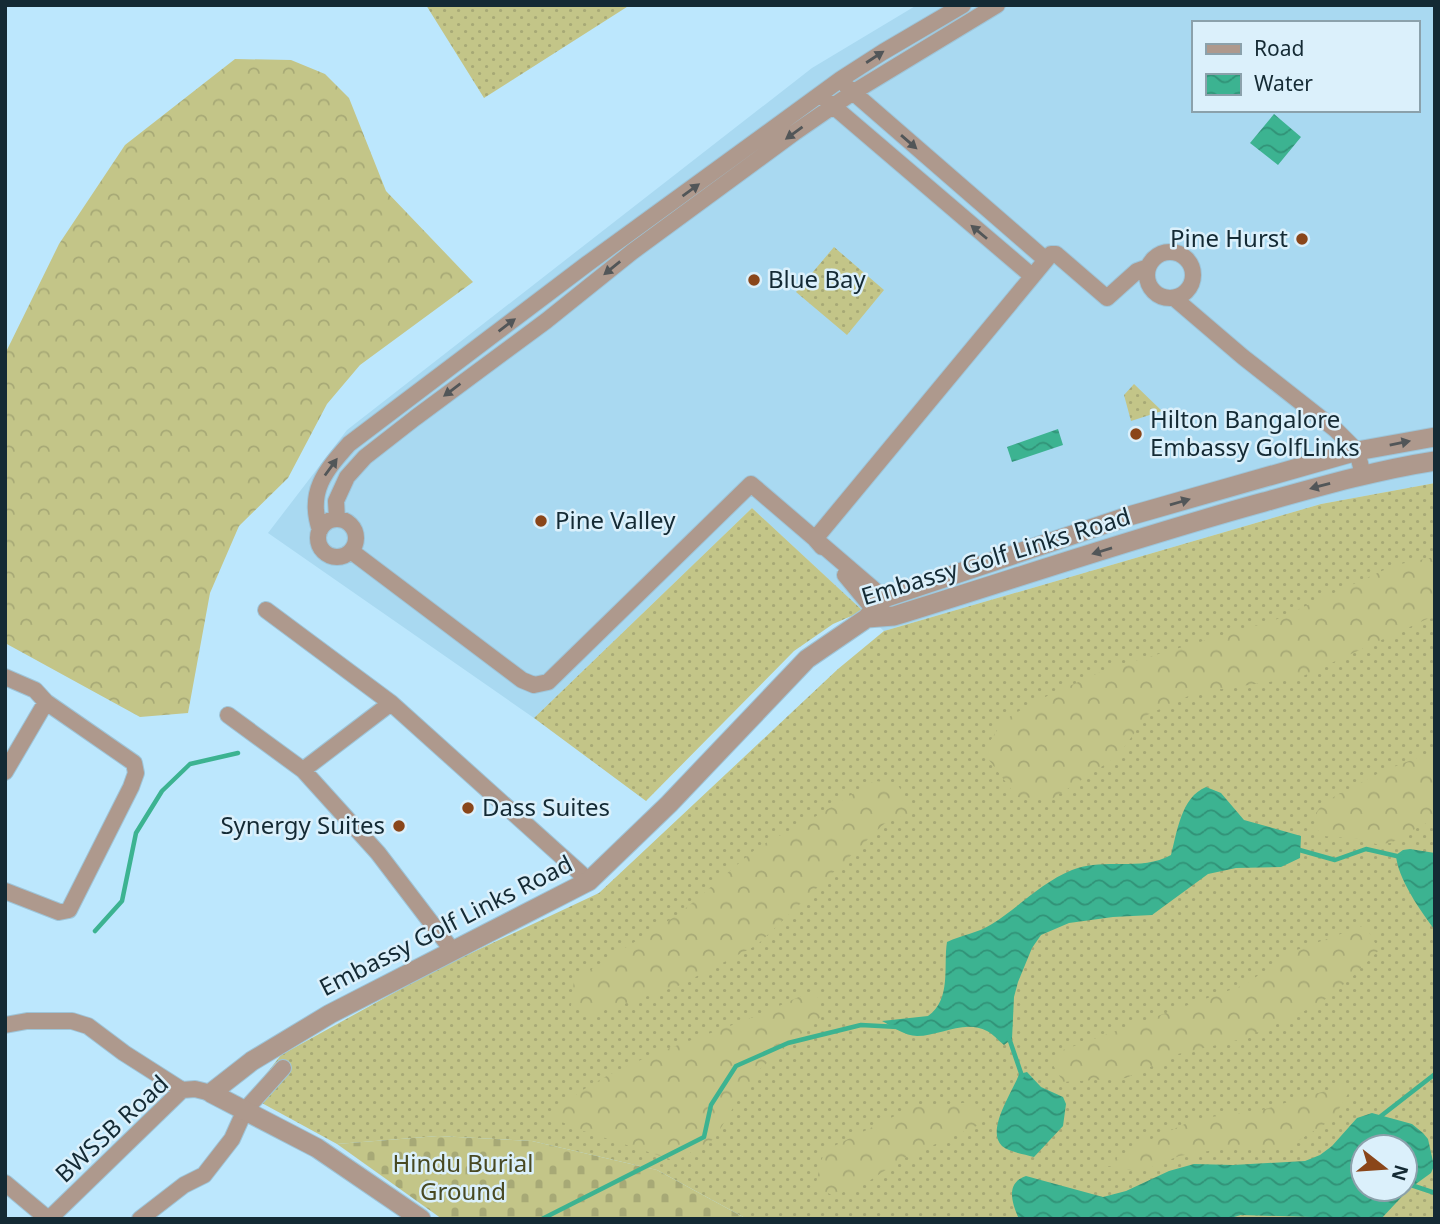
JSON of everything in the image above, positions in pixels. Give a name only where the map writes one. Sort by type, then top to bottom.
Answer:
[{"type":"street","points":[[337,519],[336,501],[341,488],[365,457],[546,321],[632,252],[794,133],[827,101],[841,79],[963,5]]},
{"type":"street","points":[[320,530],[327,522],[343,520],[352,528],[355,540],[351,551],[335,557],[324,552],[318,542],[320,530],[314,502],[319,485],[331,465],[349,444],[587,264],[827,101],[852,93],[997,5]]},
{"type":"street","points":[[841,79],[852,93],[1046,260]]},
{"type":"street","points":[[827,101],[1032,276]]},
{"type":"street","points":[[1162,253],[1181,254],[1193,269],[1190,288],[1183,295],[1174,298],[1164,298],[1149,286],[1148,267],[1153,258],[1162,253]]},
{"type":"street","points":[[815,539],[1051,254],[1056,254],[1107,298],[1137,271],[1148,267]]},
{"type":"street","points":[[1174,298],[1243,357],[1336,430],[1357,452],[1363,475]]},
{"type":"street","points":[[351,551],[522,680],[540,685],[548,682],[751,484],[815,539],[880,610],[1147,511],[1357,452],[1435,437]]},
{"type":"street","name":"Embassy Golf Links Road","points":[[211,1093],[252,1060],[288,1038],[452,950],[589,881],[669,804],[807,659],[880,610],[1363,475],[1435,461]]},
{"type":"street","points":[[1147,511],[1156,534]]},
{"type":"street","points":[[266,610],[391,703],[589,881]]},
{"type":"street","points":[[5,677],[35,690],[46,702],[134,764],[136,773],[69,910],[59,912],[5,891]]},
{"type":"street","points":[[5,772],[46,702]]},
{"type":"street","points":[[303,770],[391,703]]},
{"type":"street","points":[[228,715],[303,770],[377,853],[452,950]]},
{"type":"street","points":[[5,1026],[27,1021],[72,1021],[88,1026],[182,1090]]},
{"type":"street","points":[[140,1219],[184,1185],[204,1175],[232,1139],[245,1110],[283,1068]]},
{"type":"street","name":"BWSSB Road","points":[[48,1219],[182,1090],[195,1088],[211,1093]]},
{"type":"street","points":[[211,1093],[317,1148],[421,1219]]},
{"type":"street","points":[[5,1183],[48,1219]]},
{"type":"shaded area","points":[[917,5],[1435,5],[1435,483],[1321,504],[884,631],[752,508],[534,718],[268,533],[347,430],[812,68]]},
{"type":"green space","points":[[426,5],[630,5],[484,98]]},
{"type":"green space","points":[[235,59],[291,60],[325,74],[349,98],[386,191],[473,282],[360,365],[327,404],[288,478],[239,526],[210,593],[188,713],[140,717],[5,643],[5,354],[59,244],[125,145]]},
{"type":"green space","points":[[834,247],[884,290],[847,335],[796,292]]},
{"type":"green space","points":[[1134,384],[1162,411],[1131,421],[1124,395]]},
{"type":"green space","points":[[1435,483],[1435,1219],[747,1219],[657,1170],[532,1141],[438,1136],[337,1144],[249,1096],[281,1055],[437,969],[599,893],[838,669],[884,631],[1321,504]]},
{"type":"green space","points":[[752,508],[863,611],[833,624],[794,651],[646,801],[534,718]]},
{"type":"green space","points":[[1435,557],[1435,618],[1427,619],[1301,677],[1195,693],[1147,715],[1118,756],[1052,799],[1017,797],[983,752],[1003,721],[1034,702],[1107,669],[1275,620],[1395,565]]},
{"type":"green space","points":[[1435,751],[1435,820],[1391,843],[1376,844],[1359,839],[1323,836],[1316,828],[1316,813],[1324,802],[1383,771]]},
{"type":"green space","points":[[874,781],[897,783],[912,812],[884,824],[757,945],[678,986],[590,1015],[571,1006],[574,980],[679,914],[758,847]]},
{"type":"green space","points":[[1365,925],[1379,950],[1323,1001],[1293,1017],[1242,1039],[1178,1054],[1126,1078],[1063,1082],[1053,1065],[1063,1050],[1244,985],[1294,951]]},
{"type":"green space","points":[[815,990],[823,1015],[761,1068],[714,1139],[676,1161],[577,1129],[549,1116],[571,1098],[619,1070]]},
{"type":"green space","points":[[1355,1082],[1333,1119],[1288,1147],[1232,1147],[1179,1156],[1140,1172],[1103,1165],[1196,1119],[1262,1110]]},
{"type":"green space","points":[[975,1102],[981,1124],[904,1158],[869,1181],[834,1196],[815,1187],[824,1151],[913,1107]]},
{"type":"green space","name":"Hindu Burial Ground","points":[[438,1136],[532,1141],[657,1170],[747,1219],[442,1219],[337,1144]]},
{"type":"water","points":[[1274,114],[1301,137],[1278,165],[1250,143]]},
{"type":"water","points":[[1058,429],[1063,445],[1012,462],[1007,447]]},
{"type":"water","points":[[1206,787],[1221,793],[1244,820],[1301,836],[1300,858],[1281,867],[1236,868],[1208,874],[1152,915],[1069,923],[1041,935],[1032,948],[1018,982],[1014,997],[1012,1039],[1004,1045],[989,1032],[978,1028],[961,1027],[913,1036],[882,1021],[928,1016],[936,1009],[944,991],[947,942],[992,924],[1061,875],[1084,866],[1147,863],[1171,855],[1186,807],[1198,792]]},
{"type":"water","points":[[1410,849],[1435,853],[1435,930],[1411,894],[1397,864],[1396,855]]},
{"type":"water","points":[[1027,1072],[1041,1087],[1063,1097],[1066,1104],[1063,1126],[1034,1157],[1002,1146],[997,1130],[1002,1110],[1019,1074]]},
{"type":"water","points":[[1372,1113],[1412,1124],[1423,1133],[1428,1139],[1434,1166],[1431,1173],[1419,1182],[1419,1133],[1349,1133],[1349,1203],[1396,1203],[1381,1219],[1241,1215],[1227,1219],[1019,1219],[1014,1207],[1013,1188],[1019,1179],[1026,1176],[1103,1197],[1126,1191],[1169,1171],[1194,1164],[1305,1161],[1332,1146],[1357,1118]]},
{"type":"waterway","points":[[95,931],[122,901],[136,833],[162,791],[190,764],[238,753]]},
{"type":"waterway","points":[[1296,849],[1335,860],[1366,849],[1401,857]]},
{"type":"waterway","points":[[542,1219],[704,1137],[711,1105],[736,1066],[788,1043],[861,1025],[898,1027]]},
{"type":"waterway","points":[[1009,1038],[1022,1076]]},
{"type":"waterway","points":[[1381,1116],[1435,1074]]},
{"type":"waterway","points":[[1419,1188],[1435,1193]]},
{"type":"place","name":"Pine Hurst","points":[[1302,239]]},
{"type":"place","name":"Blue Bay","points":[[754,280]]},
{"type":"place","name":"Hilton Bangalore Embassy GolfLinks","points":[[1136,434]]},
{"type":"place","name":"Pine Valley","points":[[541,521]]},
{"type":"place","name":"Dass Suites","points":[[468,808]]},
{"type":"place","name":"Synergy Suites","points":[[399,826]]}]
